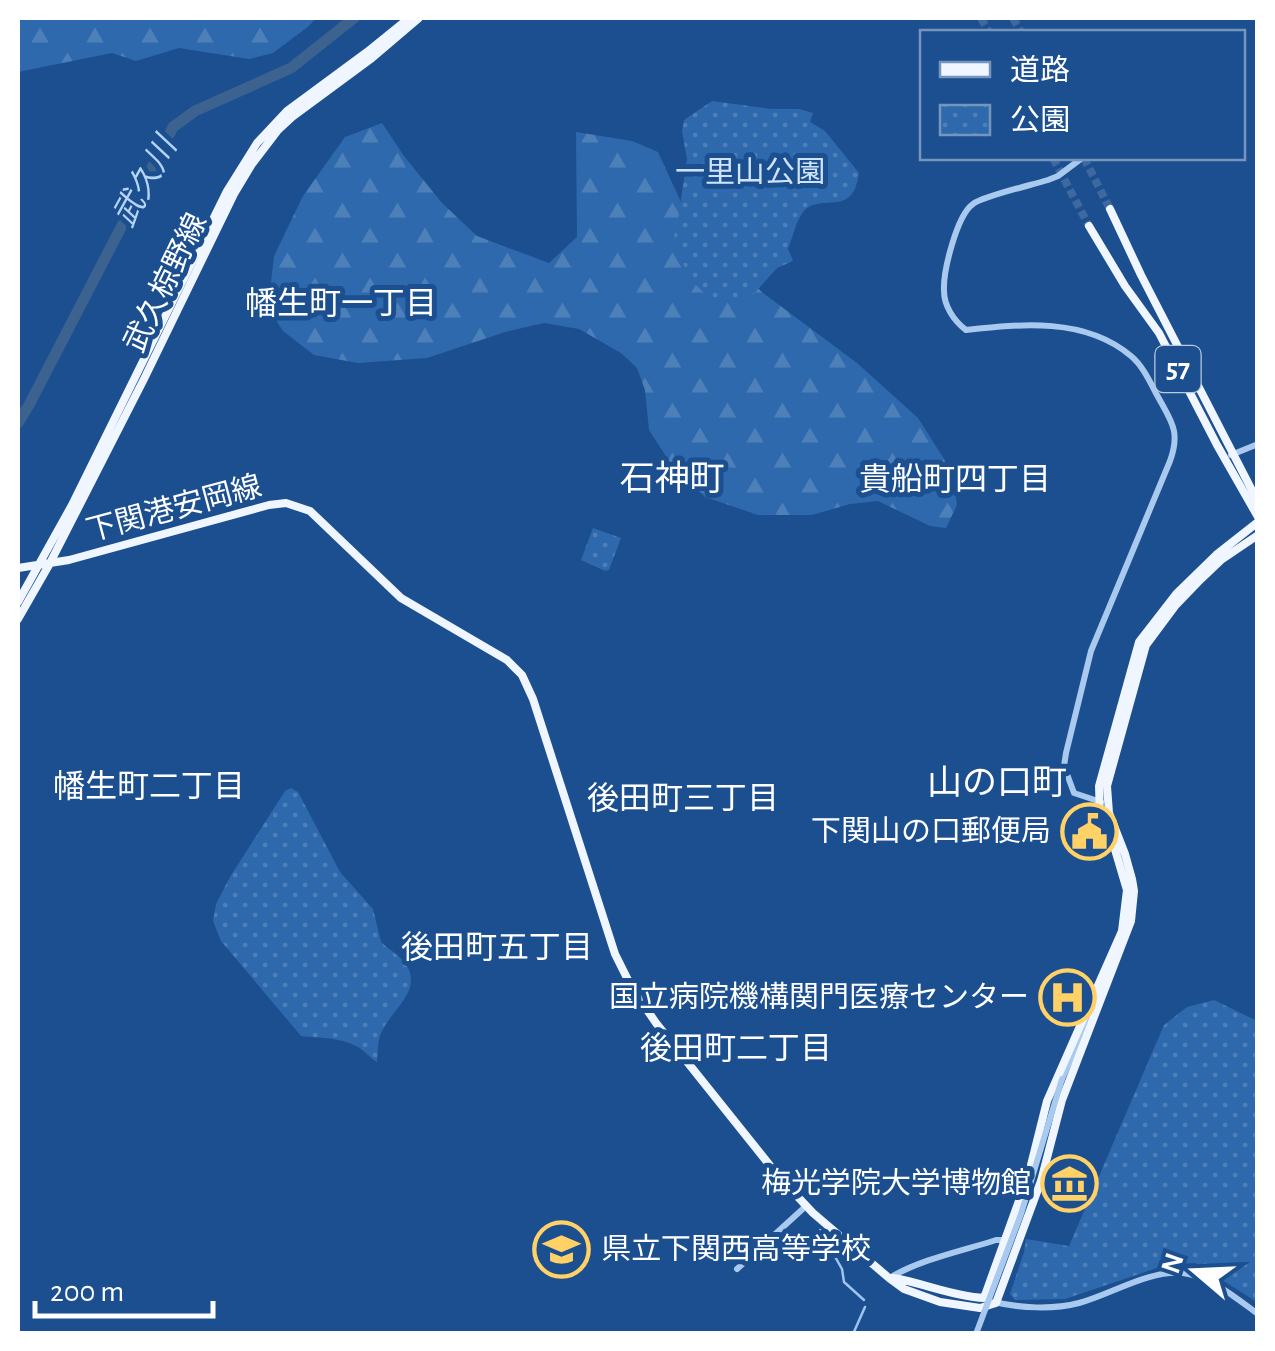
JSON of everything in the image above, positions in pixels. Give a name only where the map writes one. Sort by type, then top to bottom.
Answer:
[{"type":"main road","name":"武久椋野線","points":[[18,619],[252,164],[292,117],[372,58],[413,19]]},
{"type":"main road","name":"武久椋野線","points":[[18,602],[96,457],[245,160],[287,111],[413,19]]},
{"type":"main road","name":"57","points":[[1110,209],[1258,520]]},
{"type":"main road","name":"57","points":[[1089,226],[1150,319],[1258,502]]},
{"type":"main road","name":"下関港安岡線","points":[[18,568],[49,565],[269,505],[293,504],[310,512],[400,598],[507,660],[522,676],[532,698],[616,954],[632,988],[656,1023],[806,1206],[890,1278],[904,1289],[940,1302],[980,1308],[996,1304]]},
{"type":"main road","points":[[1103,802],[1100,779],[1104,762],[1144,634],[1177,593],[1258,520]]},
{"type":"main road","points":[[996,1304],[1041,1182],[1062,1100],[1122,930],[1126,890],[1114,846],[1100,816],[1146,645],[1201,578],[1258,535]]},
{"type":"main road","points":[[984,1298],[1029,1174],[1047,1101],[1114,958]]},
{"type":"main road","name":"下関港安岡線","points":[[890,1278],[948,1294],[984,1298]]},
{"type":"street","points":[[1079,160],[1058,176],[973,204],[958,227],[944,290],[953,318],[966,330],[1040,324],[1085,330],[1124,351],[1142,368],[1175,429],[1173,454],[1091,652],[1066,753],[1064,766],[1074,793],[1103,802]]},
{"type":"street","points":[[1230,456],[1258,444]]},
{"type":"street","points":[[976,1334],[1021,1214],[1062,1079],[1114,958]]},
{"type":"street","points":[[737,1269],[806,1206]]},
{"type":"street","points":[[890,1278],[903,1270],[1006,1240]]},
{"type":"street","points":[[984,1298],[996,1304],[1056,1307],[1077,1304],[1171,1273],[1210,1282],[1258,1314]]},
{"type":"green space","points":[[18,18],[316,18],[273,53],[249,59],[179,48],[136,61],[112,53],[18,72]]},
{"type":"green space","name":"一里山公園","points":[[712,101],[813,113],[810,122],[825,131],[859,173],[850,196],[804,211],[788,249],[793,260],[777,268],[751,297],[733,302],[716,299],[691,280],[673,241],[687,159],[684,120]]},
{"type":"green space","points":[[382,123],[442,203],[477,236],[549,263],[577,237],[576,132],[632,141],[658,152],[691,224],[763,293],[857,363],[918,418],[944,459],[954,484],[957,505],[946,528],[930,526],[878,501],[812,515],[758,515],[705,497],[669,461],[649,430],[645,390],[637,368],[621,353],[579,329],[544,323],[427,358],[358,363],[314,355],[283,331],[268,308],[274,256],[303,196],[345,137]]},
{"type":"green space","points":[[593,528],[621,538],[609,570],[581,560]]},
{"type":"green space","points":[[291,788],[298,792],[340,872],[373,909],[381,942],[410,972],[409,990],[380,1035],[377,1062],[344,1041],[301,1036],[221,941],[213,921],[216,904],[230,877],[285,791]]},
{"type":"green space","points":[[1214,1000],[1257,1021],[1257,1302],[1195,1263],[1169,1264],[1065,1299],[1015,1300],[1010,1294],[1026,1239],[1069,1246],[1164,1025],[1187,1007]]},
{"type":"waterway","name":"武久川","points":[[18,423],[173,127],[195,111],[291,68],[354,18]]},
{"type":"waterway","points":[[820,1230],[842,1269],[844,1282],[864,1300]]},
{"type":"waterway","points":[[853,1334],[865,1307]]},
{"type":"tunnel","points":[[981,18],[988,30]]},
{"type":"tunnel","points":[[1013,18],[1020,30]]},
{"type":"tunnel","points":[[1054,160],[1089,226]]},
{"type":"tunnel","points":[[1085,160],[1110,209]]},
{"type":"place","name":"下関山の口郵便局","points":[[1090,832]]},
{"type":"place","name":"国立病院機構関門医療センター","points":[[1068,998]]},
{"type":"place","name":"梅光学院大学博物館","points":[[1070,1184]]},
{"type":"place","name":"県立下関西高等学校","points":[[562,1250]]},
{"type":"district","name":"幡生町一丁目","points":[[341,304]]},
{"type":"district","name":"石神町","points":[[672,479]]},
{"type":"district","name":"貴船町四丁目","points":[[955,480]]},
{"type":"district","name":"山の口町","points":[[997,783]]},
{"type":"district","name":"幡生町二丁目","points":[[149,787]]},
{"type":"district","name":"後田町三丁目","points":[[683,799]]},
{"type":"district","name":"後田町五丁目","points":[[497,948]]},
{"type":"district","name":"後田町二丁目","points":[[736,1049]]}]
